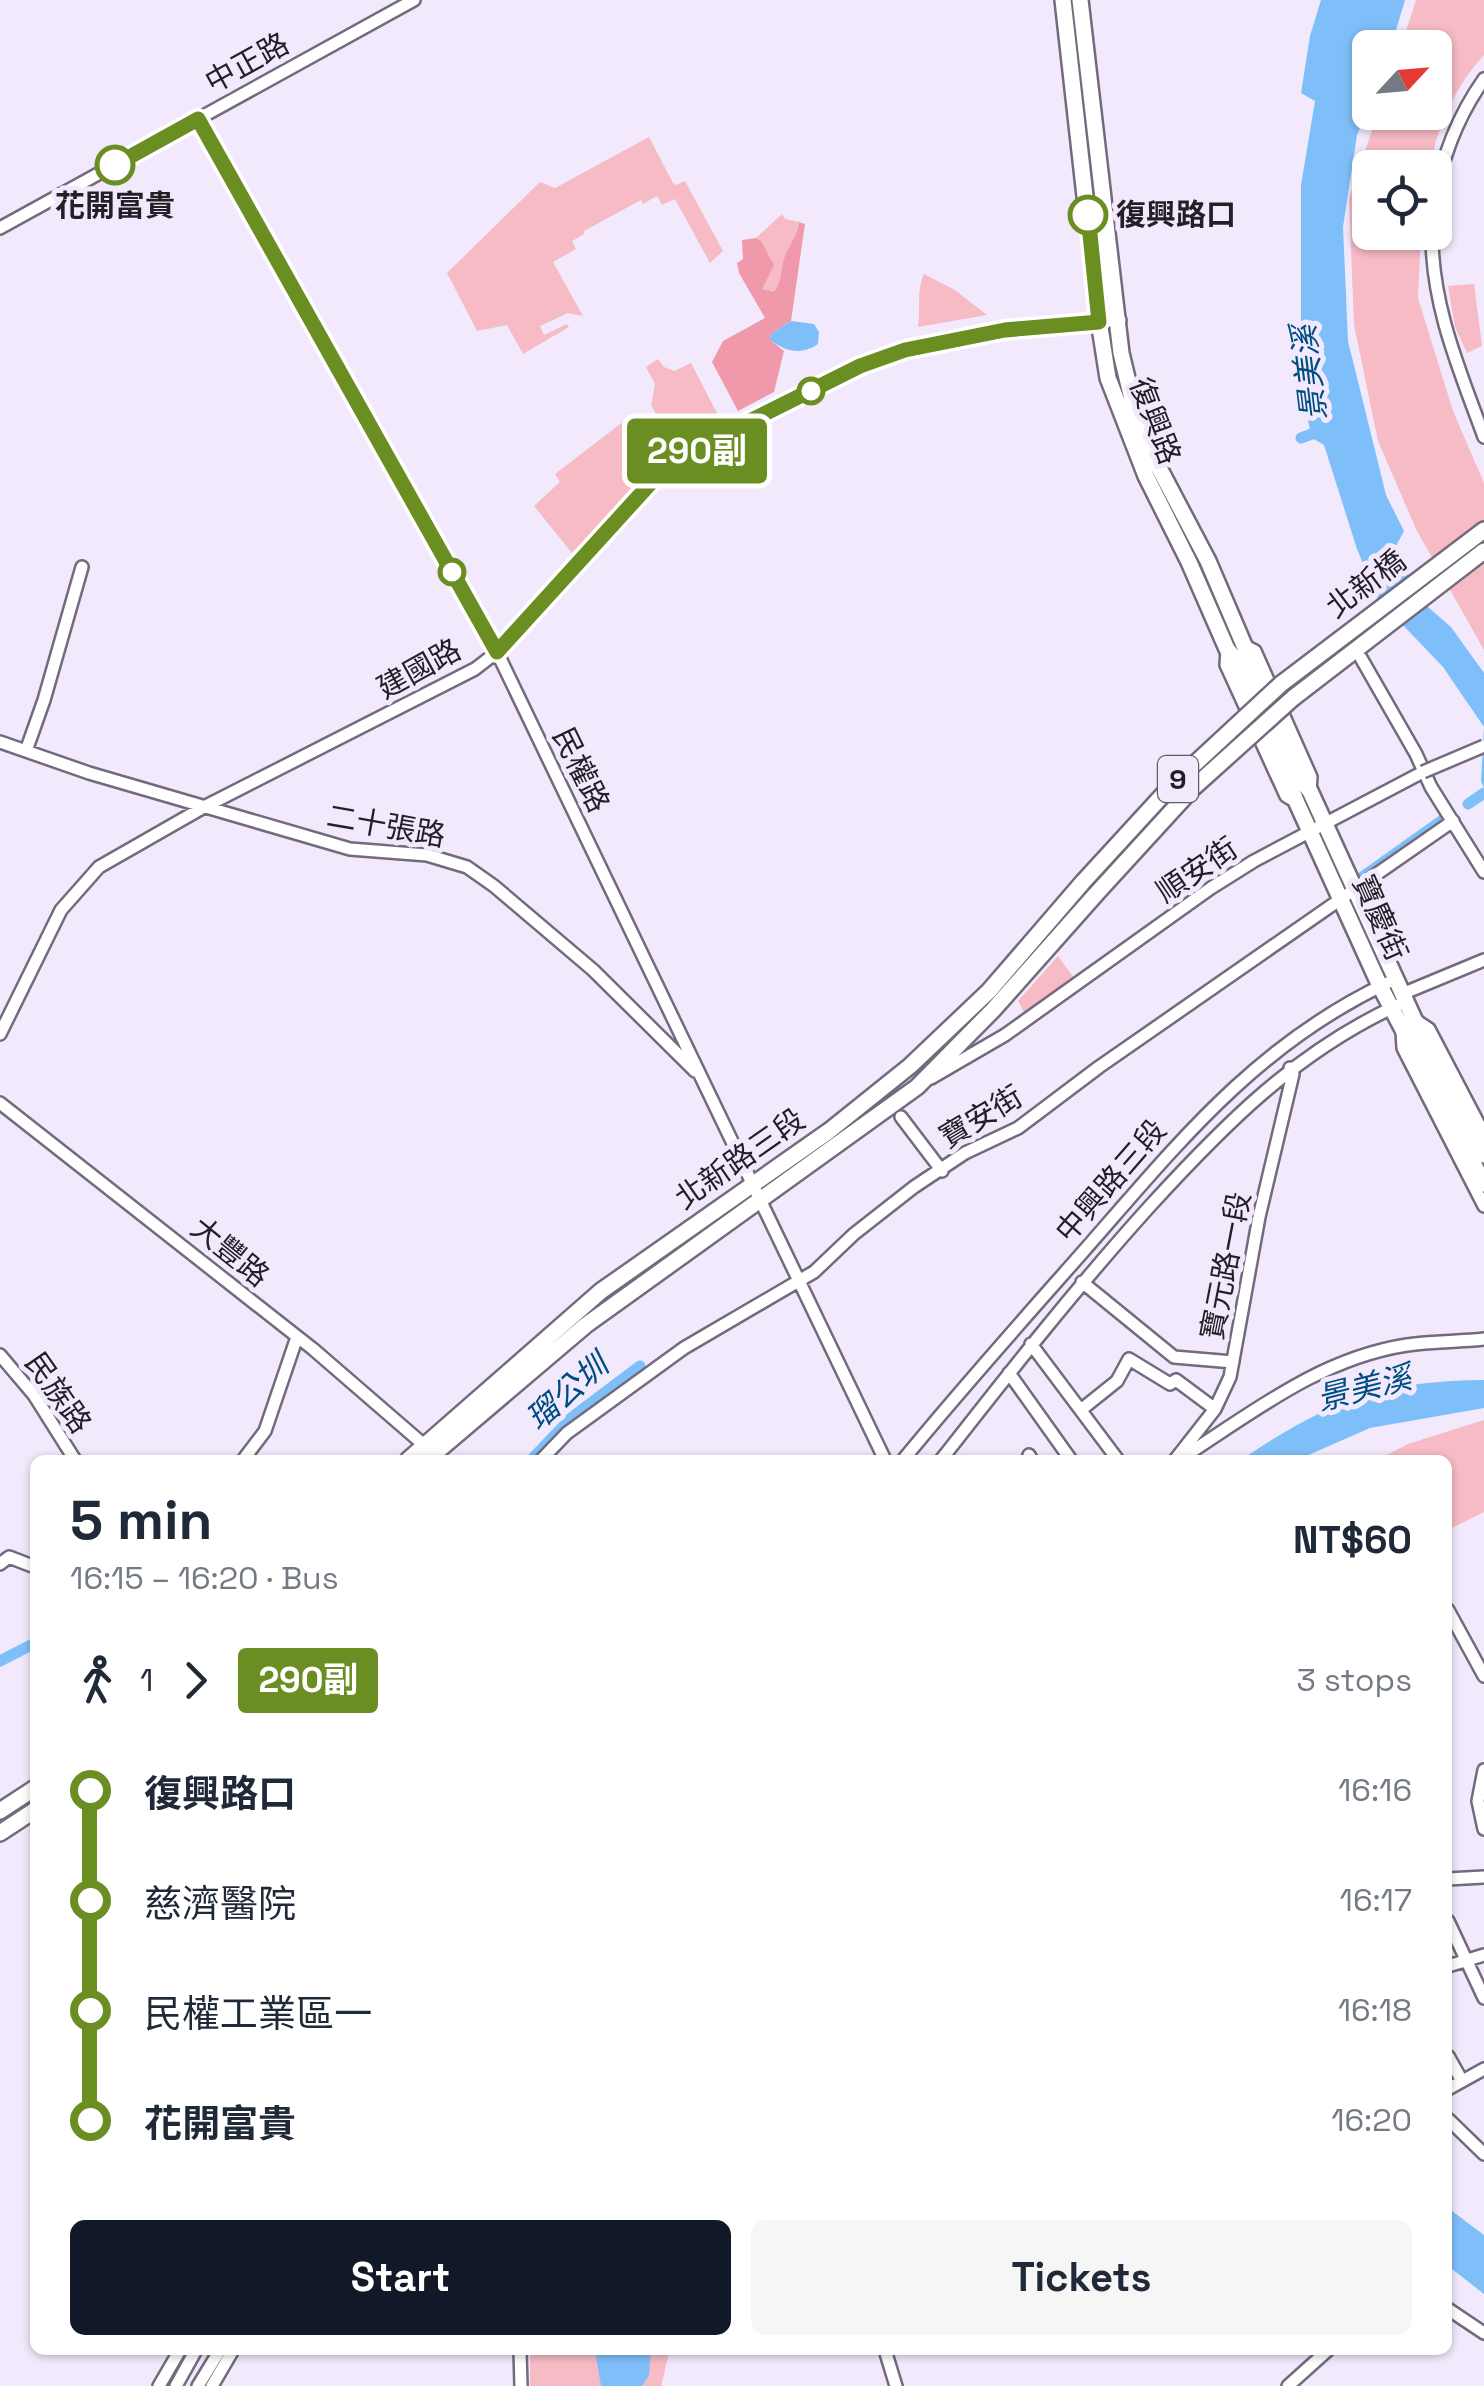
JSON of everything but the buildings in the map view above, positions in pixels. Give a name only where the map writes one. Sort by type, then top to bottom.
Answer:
[{"type":"main road","name":"復興路","points":[[1062,0],[1108,378],[1126,431],[1227,649],[1237,661],[1297,803],[1317,826]]},
{"type":"main road","name":"復興路","points":[[1080,0],[1122,353],[1134,407],[1158,464],[1208,561],[1294,763],[1310,791],[1317,826]]},
{"type":"main road","name":"北新橋","points":[[1083,882],[1172,785],[1281,684],[1484,530]]},
{"type":"main road","name":"北新橋","points":[[1096,894],[1193,788],[1293,698],[1484,551]]},
{"type":"main road","name":"寶慶街","points":[[1317,826],[1438,1080]]},
{"type":"main road","name":"北新路三段","points":[[426,1453],[862,1105],[964,1015],[1083,882]]},
{"type":"main road","name":"北新路三段","points":[[755,1192],[924,1081],[1096,894]]},
{"type":"main road","points":[[1438,1080],[1484,1155]]},
{"type":"main road","points":[[1438,1080],[1484,1184]]},
{"type":"main road","points":[[0,1811],[30,1791]]},
{"type":"main road","points":[[0,1833],[30,1813]]},
{"type":"street","name":"中正路","points":[[0,228],[414,0]]},
{"type":"street","points":[[1446,150],[1467,104],[1484,82]]},
{"type":"street","name":"民權路","points":[[198,119],[497,652],[883,1455]]},
{"type":"street","points":[[1433,250],[1443,323],[1484,437]]},
{"type":"street","name":"建國路","points":[[0,1034],[61,910],[99,868],[204,806],[475,669],[497,652],[658,475],[746,423],[860,366],[905,350],[1005,330],[1120,320]]},
{"type":"street","points":[[26,751],[82,567]]},
{"type":"street","points":[[1361,658],[1484,872]]},
{"type":"street","name":"二十張路","points":[[0,742],[350,850],[427,855],[466,867],[593,970],[698,1074]]},
{"type":"street","name":"順安街","points":[[924,1081],[1012,1030],[1211,888],[1317,826],[1422,772],[1484,746]]},
{"type":"street","name":"寶安街","points":[[546,1455],[568,1433],[684,1348],[814,1272],[854,1234],[914,1188],[965,1154],[1018,1128],[1099,1067],[1453,821]]},
{"type":"street","points":[[1395,994],[1484,960]]},
{"type":"street","name":"中興路三段","points":[[945,1455],[1082,1282],[1211,1141],[1290,1068],[1395,994]]},
{"type":"street","name":"中興路三段","points":[[907,1455],[1192,1126],[1249,1072],[1300,1034],[1395,994]]},
{"type":"street","points":[[964,1015],[972,1022],[993,1010],[1012,1030]]},
{"type":"street","name":"寶慶街","points":[[1484,1134],[1429,1029],[1408,1023],[1403,1048],[1484,1206]]},
{"type":"street","name":"寶元路一段","points":[[1181,1455],[1224,1395],[1293,1074],[1290,1068]]},
{"type":"street","points":[[1211,1141],[1215,1128],[1259,1086],[1249,1072]]},
{"type":"street","name":"大豐路","points":[[0,1103],[298,1336],[426,1453]]},
{"type":"street","points":[[901,1117],[942,1171]]},
{"type":"street","points":[[1082,1282],[1174,1357],[1233,1362]]},
{"type":"street","points":[[247,1455],[266,1431],[298,1336]]},
{"type":"street","points":[[1184,1455],[1264,1401],[1316,1374],[1408,1345],[1484,1339]]},
{"type":"street","points":[[1031,1344],[1114,1455]]},
{"type":"street","name":"民族路","points":[[0,1355],[34,1395],[72,1455]]},
{"type":"street","points":[[1082,1409],[1118,1381],[1129,1359],[1170,1384],[1176,1380],[1215,1409]]},
{"type":"street","points":[[1009,1372],[1067,1455]]},
{"type":"street","points":[[0,1564],[9,1557],[30,1565]]},
{"type":"street","points":[[1452,1617],[1484,1676]]},
{"type":"street","points":[[1484,1770],[1478,1801],[1484,1829]]},
{"type":"street","points":[[1452,1879],[1484,1876]]},
{"type":"street","points":[[1452,1929],[1484,1998]]},
{"type":"street","points":[[1452,1965],[1484,1955]]},
{"type":"street","points":[[1452,2063],[1462,2081]]},
{"type":"street","points":[[1452,2087],[1484,2068]]},
{"type":"street","points":[[1452,2123],[1484,2154]]},
{"type":"street","points":[[1452,2312],[1484,2333]]},
{"type":"street","points":[[159,2386],[177,2355]]},
{"type":"street","points":[[176,2386],[193,2355]]},
{"type":"street","points":[[198,2386],[217,2355]]},
{"type":"street","points":[[212,2386],[230,2355]]},
{"type":"street","points":[[520,2355],[521,2386]]},
{"type":"street","points":[[887,2355],[896,2386]]},
{"type":"street","points":[[1288,2386],[1322,2355]]},
{"type":"shaded area","points":[[1416,0],[1484,0],[1484,55],[1452,102],[1452,30],[1406,30]]},
{"type":"shaded area","points":[[1372,130],[1440,130],[1434,150],[1365,150]]},
{"type":"shaded area","points":[[649,137],[673,183],[685,181],[723,251],[710,263],[675,199],[662,205],[657,196],[643,204],[641,200],[584,231],[572,241],[576,249],[553,262],[583,316],[568,313],[540,326],[544,335],[567,324],[569,327],[523,354],[507,325],[477,331],[447,273],[540,182],[555,188]]},
{"type":"shaded area","points":[[1352,189],[1352,250],[1420,250],[1418,298],[1453,411],[1484,483],[1484,650],[1416,529],[1378,441],[1354,325],[1349,198]]},
{"type":"shaded area","points":[[782,214],[785,219],[799,222],[774,293],[762,289],[770,256],[756,238]]},
{"type":"shaded area","points":[[799,222],[805,224],[791,321],[771,334],[770,340],[784,351],[774,392],[738,411],[712,362],[723,341],[765,318],[739,273],[742,240],[761,241],[774,265],[762,289],[774,292]]},
{"type":"shaded area","points":[[924,274],[955,290],[987,315],[918,327]]},
{"type":"shaded area","points":[[1474,284],[1482,346],[1467,353],[1455,327],[1448,286]]},
{"type":"shaded area","points":[[658,359],[674,371],[691,363],[719,417],[673,444],[651,405],[655,384],[646,367]]},
{"type":"shaded area","points":[[632,415],[662,463],[572,553],[534,506],[560,482],[555,474]]},
{"type":"shaded area","points":[[1058,956],[1074,978],[1025,1014],[1018,1001]]},
{"type":"shaded area","points":[[1484,1420],[1484,1512],[1452,1528],[1452,1455],[1387,1455],[1408,1444]]},
{"type":"shaded area","points":[[530,2355],[669,2355],[661,2386],[530,2386]]},
{"type":"water","name":"景美溪","points":[[1321,0],[1405,0],[1396,30],[1352,30],[1352,130],[1359,130],[1352,150],[1343,227],[1348,341],[1386,495],[1404,531],[1394,550],[1428,607],[1451,627],[1484,673],[1484,727],[1443,667],[1377,598],[1324,445],[1312,438],[1290,341],[1301,324],[1301,185],[1315,101],[1301,93],[1310,36]]},
{"type":"water","points":[[791,321],[814,324],[819,332],[818,344],[793,351],[770,340],[771,334]]},
{"type":"water","points":[[1484,727],[1484,788],[1481,781]]},
{"type":"water","points":[[1484,1380],[1484,1408],[1370,1428],[1308,1455],[1249,1455],[1328,1409],[1384,1390]]},
{"type":"water","points":[[1452,2211],[1484,2235],[1484,2294],[1452,2269]]},
{"type":"water","points":[[596,2355],[651,2355],[649,2375],[642,2386],[601,2386]]},
{"type":"waterway","name":"景美溪","points":[[1301,438],[1325,429]]},
{"type":"waterway","name":"瑠公圳","points":[[1468,804],[1484,793]]},
{"type":"waterway","name":"瑠公圳","points":[[1361,878],[1444,819]]},
{"type":"waterway","name":"瑠公圳","points":[[536,1455],[571,1418],[640,1366]]},
{"type":"waterway","name":"瑠公圳","points":[[0,1661],[30,1646]]},
{"type":"bus line","name":"290副","points":[[115,165],[198,119],[497,652],[658,475],[746,423],[860,366],[905,350],[1005,330],[1099,322],[1088,215]]},
{"type":"place","name":"花開富貴","points":[[115,165]]},
{"type":"place","name":"復興路口","points":[[1088,215]]}]
